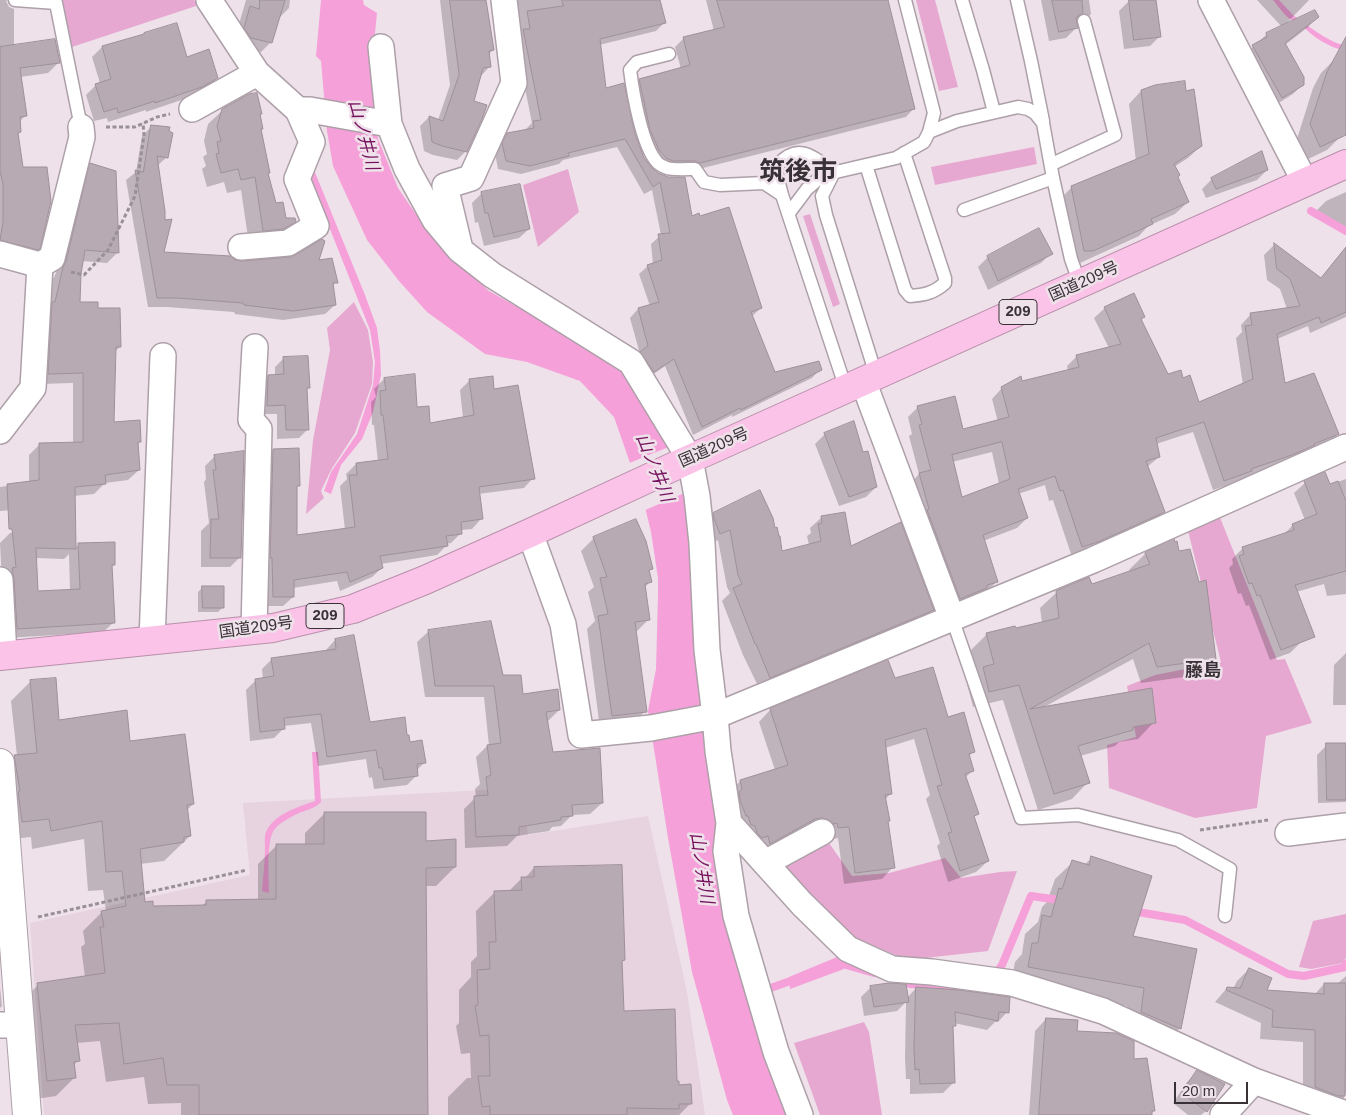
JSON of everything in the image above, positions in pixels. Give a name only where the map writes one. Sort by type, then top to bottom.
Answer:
[{"type":"highway","name":"国道209号","points":[[2,656],[273,628],[353,609],[425,580],[530,533],[690,459],[1346,164]]},
{"type":"street","points":[[210,0],[257,73],[304,110],[389,124]]},
{"type":"street","points":[[460,250],[445,186],[471,178],[514,83],[504,0]]},
{"type":"street","points":[[1211,0],[1305,182]]},
{"type":"street","points":[[381,47],[389,124],[406,169],[435,220],[460,250],[492,274],[631,362],[690,459],[697,496],[702,543],[712,717],[729,823],[726,851],[736,916],[776,1052],[800,1115]]},
{"type":"street","points":[[192,109],[257,73]]},
{"type":"street","points":[[241,247],[288,243],[316,226],[297,179],[312,142],[304,110]]},
{"type":"street","points":[[0,254],[40,265],[52,258],[82,136],[80,127]]},
{"type":"street","points":[[0,431],[33,388],[40,265]]},
{"type":"street","points":[[254,630],[259,429],[251,420],[255,347]]},
{"type":"street","points":[[152,640],[163,356]]},
{"type":"street","points":[[862,382],[952,618]]},
{"type":"street","points":[[530,533],[563,624],[580,735],[651,728],[712,717],[1093,560],[1346,447]]},
{"type":"street","points":[[0,580],[2,656]]},
{"type":"street","points":[[0,763],[13,923],[10,1025],[27,1115]]},
{"type":"street","points":[[729,823],[802,904],[848,949],[892,970],[932,972],[1012,983],[1102,1011],[1254,1081],[1346,1114]]},
{"type":"street","points":[[1280,826],[1346,826]]},
{"type":"street","points":[[765,863],[822,832]]},
{"type":"street","points":[[1223,1115],[1254,1081]]},
{"type":"lane","points":[[15,0],[56,3],[80,127]]},
{"type":"lane","points":[[789,213],[807,189],[823,175],[896,158],[924,142],[930,132],[934,113],[905,0]]},
{"type":"lane","points":[[962,0],[984,70],[994,112]]},
{"type":"lane","points":[[1017,0],[1052,164],[1053,178],[1071,259],[1080,284]]},
{"type":"lane","points":[[1052,164],[1115,135],[1084,21]]},
{"type":"lane","points":[[669,54],[637,62],[630,70],[646,145],[658,163],[669,169],[695,169],[704,182],[720,185],[764,182],[782,194]]},
{"type":"lane","points":[[930,132],[957,121],[1018,107],[1035,113],[1043,123]]},
{"type":"lane","points":[[834,172],[812,156],[797,152],[790,154],[777,166],[777,176],[789,213],[862,382]]},
{"type":"lane","points":[[866,165],[906,290],[910,296],[920,296],[937,291],[945,283],[945,278],[904,154]]},
{"type":"lane","points":[[834,172],[822,196],[862,382]]},
{"type":"lane","points":[[964,210],[1053,178]]},
{"type":"lane","points":[[952,618],[1021,818],[1078,815],[1178,840],[1230,869],[1225,916]]},
{"type":"path","points":[[80,127],[135,127],[157,117],[192,109]]},
{"type":"path","points":[[40,265],[84,275],[108,250],[135,196],[144,123]]},
{"type":"path","points":[[1178,840],[1186,832],[1280,826]]},
{"type":"path","points":[[13,923],[247,870]]},
{"type":"shaded area","points":[[62,0],[194,0],[199,5],[72,47]]},
{"type":"shaded area","points":[[916,0],[935,0],[958,87],[939,91]]},
{"type":"shaded area","points":[[1034,147],[1037,164],[935,185],[931,167]]},
{"type":"shaded area","points":[[568,169],[579,212],[538,247],[523,185]]},
{"type":"shaded area","points":[[810,214],[840,304],[833,307],[803,216]]},
{"type":"shaded area","points":[[354,302],[368,330],[373,362],[372,384],[355,433],[331,470],[321,491],[324,498],[306,514],[313,440],[330,350],[327,328]]},
{"type":"shaded area","points":[[1219,515],[1277,660],[1285,659],[1312,723],[1266,736],[1257,808],[1195,818],[1109,788],[1107,745],[1136,737],[1127,686],[1155,675],[1221,662],[1187,527]]},
{"type":"shaded area","points":[[522,788],[528,835],[648,816],[687,992],[705,1115],[44,1115],[30,923],[250,875],[243,803]]},
{"type":"shaded area","points":[[827,840],[852,876],[889,873],[945,858],[961,878],[1017,871],[988,951],[907,960],[851,936],[781,868]]},
{"type":"shaded area","points":[[1346,914],[1346,958],[1343,963],[1311,969],[1299,967],[1313,921]]},
{"type":"shaded area","points":[[864,1022],[869,1032],[882,1115],[820,1115],[794,1043]]},
{"type":"water","name":"山ノ井川","points":[[321,0],[363,0],[364,5],[377,13],[372,64],[373,97],[378,139],[398,188],[415,213],[446,251],[489,291],[614,361],[648,403],[671,449],[687,490],[712,743],[716,825],[731,930],[790,1115],[733,1115],[727,1100],[692,972],[648,711],[656,669],[658,578],[651,532],[644,503],[614,417],[580,381],[527,362],[485,354],[427,312],[399,281],[367,240],[333,166],[327,131],[321,61],[316,56]]},
{"type":"water","points":[[1273,0],[1279,0],[1294,16],[1319,34],[1346,46],[1346,51],[1333,47],[1315,37],[1300,23],[1292,20],[1281,11]]},
{"type":"water","points":[[314,170],[365,295],[377,328],[380,351],[381,375],[373,412],[362,439],[341,465],[331,494],[324,491],[331,472],[357,434],[373,385],[375,362],[370,330],[307,171]]},
{"type":"water","points":[[312,752],[318,752],[321,802],[313,808],[288,819],[274,830],[271,836],[269,851],[269,893],[262,891],[266,832],[275,820],[281,816],[315,801]]},
{"type":"water","points":[[837,957],[844,969],[790,989],[789,977]]},
{"type":"pier","points":[[671,446],[689,491],[643,511],[627,464]]},
{"type":"building","points":[[260,0],[285,0],[272,43],[251,38],[244,28],[250,6],[259,9]]},
{"type":"building","points":[[450,0],[486,0],[494,50],[489,51],[491,67],[483,68],[474,101],[487,105],[467,152],[432,142],[429,116],[443,121],[459,75]]},
{"type":"building","points":[[562,0],[660,0],[666,23],[600,39],[606,88],[624,83],[635,134],[644,158],[658,173],[668,177],[685,177],[692,216],[699,213],[700,216],[729,207],[762,308],[751,312],[775,372],[819,361],[822,370],[702,427],[674,359],[654,372],[640,352],[648,346],[638,308],[659,302],[647,265],[662,260],[658,234],[670,233],[660,182],[653,187],[625,139],[568,153],[569,156],[530,166],[506,161],[502,143],[507,133],[534,128],[533,121],[541,120],[523,29],[530,29],[527,11],[563,6]]},
{"type":"building","points":[[717,0],[888,0],[915,109],[700,163],[695,161],[673,161],[666,158],[659,150],[650,130],[639,79],[690,65],[683,37],[724,27]]},
{"type":"building","points":[[1052,0],[1082,0],[1083,13],[1076,18],[1078,28],[1059,32]]},
{"type":"building","points":[[1129,0],[1156,0],[1161,37],[1134,40]]},
{"type":"building","points":[[1315,10],[1319,17],[1285,43],[1304,77],[1304,85],[1282,98],[1252,45],[1267,37],[1266,33]]},
{"type":"building","points":[[177,23],[187,57],[209,49],[218,78],[202,87],[155,103],[155,101],[118,113],[117,108],[104,112],[95,84],[111,79],[102,46]]},
{"type":"building","points":[[1346,37],[1346,135],[1320,147],[1310,124],[1327,72]]},
{"type":"building","points":[[55,39],[60,63],[20,68],[27,116],[20,117],[21,132],[18,133],[23,167],[47,167],[51,201],[40,249],[38,250],[0,240],[3,223],[3,184],[0,171],[0,47]]},
{"type":"building","points":[[1185,81],[1186,91],[1194,89],[1202,146],[1174,164],[1180,175],[1178,177],[1189,202],[1151,219],[1153,224],[1093,251],[1084,251],[1071,186],[1149,154],[1141,90],[1155,85]]},
{"type":"building","points":[[257,93],[262,114],[260,114],[263,129],[261,129],[270,173],[268,173],[276,203],[283,202],[286,218],[295,218],[296,222],[283,229],[263,231],[255,177],[241,180],[238,169],[221,173],[216,154],[219,153],[217,142],[221,141],[217,126],[222,109],[249,94]]},
{"type":"building","points":[[151,125],[170,127],[169,131],[173,133],[168,158],[157,156],[165,220],[172,219],[164,252],[230,256],[235,260],[242,261],[290,257],[322,239],[325,241],[319,260],[332,258],[338,283],[333,283],[336,305],[293,311],[244,305],[243,303],[157,298],[135,170],[143,172]]},
{"type":"building","points":[[1262,151],[1268,170],[1216,189],[1211,178]]},
{"type":"building","points":[[90,163],[116,171],[119,253],[85,250],[81,274],[80,302],[98,302],[98,308],[120,308],[121,347],[116,347],[114,422],[140,420],[141,442],[138,442],[140,470],[105,475],[106,484],[75,487],[76,549],[36,548],[38,591],[80,589],[78,543],[115,542],[115,565],[112,565],[115,623],[17,629],[12,568],[16,567],[12,529],[9,529],[7,484],[39,480],[39,443],[83,442],[83,373],[48,374],[52,302],[55,302]]},
{"type":"building","points":[[520,184],[530,229],[494,237],[488,213],[485,213],[481,192]]},
{"type":"building","points":[[1039,228],[1053,254],[998,281],[987,256]]},
{"type":"building","points":[[1274,243],[1321,278],[1346,247],[1346,312],[1321,323],[1319,317],[1277,334],[1285,383],[1314,373],[1339,434],[1292,455],[1251,469],[1252,471],[1224,481],[1204,422],[1156,438],[1160,457],[1146,461],[1165,512],[1098,542],[1082,547],[1063,490],[1060,491],[1055,476],[1018,489],[1028,518],[983,535],[998,582],[987,585],[987,588],[960,599],[927,510],[929,509],[919,473],[931,470],[919,425],[922,424],[917,406],[955,396],[963,429],[1009,417],[1001,387],[1021,376],[1022,381],[1079,367],[1076,355],[1121,344],[1104,307],[1134,293],[1145,317],[1141,319],[1168,374],[1181,370],[1183,378],[1190,375],[1199,402],[1253,379],[1245,326],[1252,325],[1250,313],[1300,306],[1290,279],[1277,269]],"holes":[[[1002,442],[1010,479],[962,497],[952,455]]]},
{"type":"building","points":[[308,356],[310,388],[307,388],[309,430],[286,430],[285,405],[267,406],[268,375],[284,374],[283,357]]},
{"type":"building","points":[[415,374],[417,407],[429,406],[430,423],[474,415],[469,379],[493,376],[494,389],[518,385],[535,479],[479,487],[483,519],[461,522],[462,534],[446,536],[448,546],[380,556],[383,568],[350,582],[347,572],[294,580],[294,597],[273,597],[272,558],[270,558],[273,449],[299,448],[300,486],[297,486],[297,535],[355,527],[349,475],[357,475],[356,463],[388,459],[383,415],[381,415],[380,391],[386,390],[384,378]]},
{"type":"building","points":[[854,421],[863,452],[868,451],[877,487],[849,497],[824,433]]},
{"type":"building","points":[[244,451],[241,558],[210,558],[211,519],[219,519],[213,470],[216,470],[214,455]]},
{"type":"building","points":[[1325,472],[1330,484],[1338,481],[1346,501],[1346,571],[1295,585],[1315,637],[1281,650],[1260,595],[1257,596],[1252,583],[1249,584],[1239,556],[1244,554],[1242,547],[1294,530],[1292,524],[1317,514],[1304,481]]},
{"type":"building","points":[[760,490],[773,518],[775,528],[777,527],[782,551],[821,541],[818,524],[822,523],[821,516],[845,512],[851,546],[901,522],[934,610],[770,678],[733,588],[742,584],[738,575],[730,530],[720,534],[713,513]]},
{"type":"building","points":[[636,519],[646,541],[653,569],[649,570],[652,582],[645,584],[650,620],[635,622],[647,712],[612,716],[598,616],[608,614],[600,578],[607,577],[593,537]]},
{"type":"building","points":[[1174,539],[1175,542],[1177,541],[1179,551],[1190,549],[1199,582],[1206,580],[1216,659],[1157,667],[1149,643],[1030,709],[1152,688],[1156,723],[1133,727],[1133,730],[1078,746],[1090,783],[1054,794],[1019,685],[989,692],[983,667],[994,664],[986,633],[1059,618],[1056,591],[1089,577],[1092,584],[1150,564],[1145,553]]},
{"type":"building","points":[[202,586],[224,586],[224,608],[203,608]]},
{"type":"building","points":[[491,621],[503,675],[521,675],[523,694],[558,689],[560,710],[546,712],[553,752],[600,748],[603,803],[572,805],[573,816],[561,817],[561,820],[519,827],[519,835],[476,837],[474,796],[488,795],[486,777],[491,775],[487,745],[501,743],[494,686],[435,686],[428,630]]},
{"type":"building","points":[[354,635],[370,722],[405,717],[407,735],[409,735],[410,742],[422,740],[426,763],[417,764],[418,776],[384,780],[382,768],[379,768],[376,750],[327,757],[321,714],[284,718],[285,729],[260,732],[255,679],[274,676],[271,658],[336,649],[335,639]]},
{"type":"building","points":[[888,660],[895,678],[933,667],[948,717],[964,712],[975,752],[969,754],[974,771],[965,774],[979,814],[974,816],[989,861],[960,871],[948,833],[952,832],[937,786],[942,785],[926,728],[885,740],[892,794],[885,795],[895,868],[855,873],[849,827],[838,828],[837,823],[834,824],[829,820],[815,819],[770,844],[768,836],[762,838],[757,833],[755,826],[751,825],[748,816],[746,816],[740,800],[739,792],[742,789],[740,780],[788,765],[770,709]]},
{"type":"building","points":[[56,678],[59,720],[127,710],[130,741],[185,734],[194,804],[187,805],[191,836],[184,837],[184,842],[140,849],[145,902],[153,901],[153,906],[206,905],[206,900],[276,899],[276,844],[324,844],[324,812],[426,812],[426,841],[456,839],[456,867],[426,868],[428,1115],[199,1115],[199,1085],[167,1085],[163,1058],[124,1064],[119,1023],[75,1025],[80,1061],[74,1062],[76,1078],[47,1081],[37,983],[105,973],[100,927],[104,927],[101,911],[126,906],[122,871],[106,872],[102,821],[51,831],[49,819],[22,822],[18,792],[20,791],[14,755],[37,753],[30,680]]},
{"type":"building","points":[[1326,743],[1346,743],[1346,800],[1327,800]]},
{"type":"building","points":[[1091,856],[1152,876],[1133,936],[1197,949],[1181,1029],[1141,1012],[1144,988],[1028,967],[1032,943],[1038,943],[1042,915],[1051,917],[1059,888],[1062,889],[1072,860],[1089,865]]},
{"type":"building","points":[[622,865],[625,960],[622,961],[624,1011],[675,1009],[677,1081],[679,1081],[679,1085],[691,1084],[692,1104],[679,1104],[679,1109],[627,1108],[627,1115],[490,1115],[490,1106],[482,1107],[478,1076],[490,1076],[489,1035],[480,1036],[475,1006],[478,1005],[477,970],[490,969],[489,942],[496,942],[494,891],[522,890],[521,877],[534,877],[534,867]]},
{"type":"building","points":[[1249,968],[1272,978],[1267,990],[1324,994],[1324,983],[1346,983],[1345,1096],[1338,1096],[1315,1087],[1315,1030],[1272,1027],[1273,1010],[1226,990],[1227,987],[1240,988]]},
{"type":"building","points":[[889,983],[906,984],[909,1002],[874,1007],[870,986]]},
{"type":"building","points":[[916,987],[960,990],[1010,997],[1009,1013],[999,1012],[998,1021],[955,1012],[956,1026],[953,1026],[955,1083],[920,1084],[919,1069],[915,1070],[914,1049]]},
{"type":"building","points":[[1046,1018],[1078,1020],[1077,1031],[1116,1033],[1134,1041],[1134,1059],[1147,1058],[1155,1111],[1152,1111],[1152,1115],[1039,1115]]},
{"type":"building","points":[[1197,1070],[1225,1084],[1207,1112],[1182,1093]]},
{"type":"waterway","points":[[1311,211],[1346,231]]},
{"type":"waterway","points":[[994,976],[1002,965],[1031,896],[1066,901]]},
{"type":"waterway","points":[[1132,911],[1185,920],[1288,974],[1304,976],[1345,967],[1346,964]]},
{"type":"waterway","points":[[833,965],[839,963],[874,973]]},
{"type":"waterway","points":[[762,991],[799,978]]},
{"type":"waterway","points":[[895,979],[910,984],[957,988]]},
{"type":"district","name":"筑後市","points":[[798,173]]},
{"type":"district","name":"藤島","points":[[1203,671]]}]
